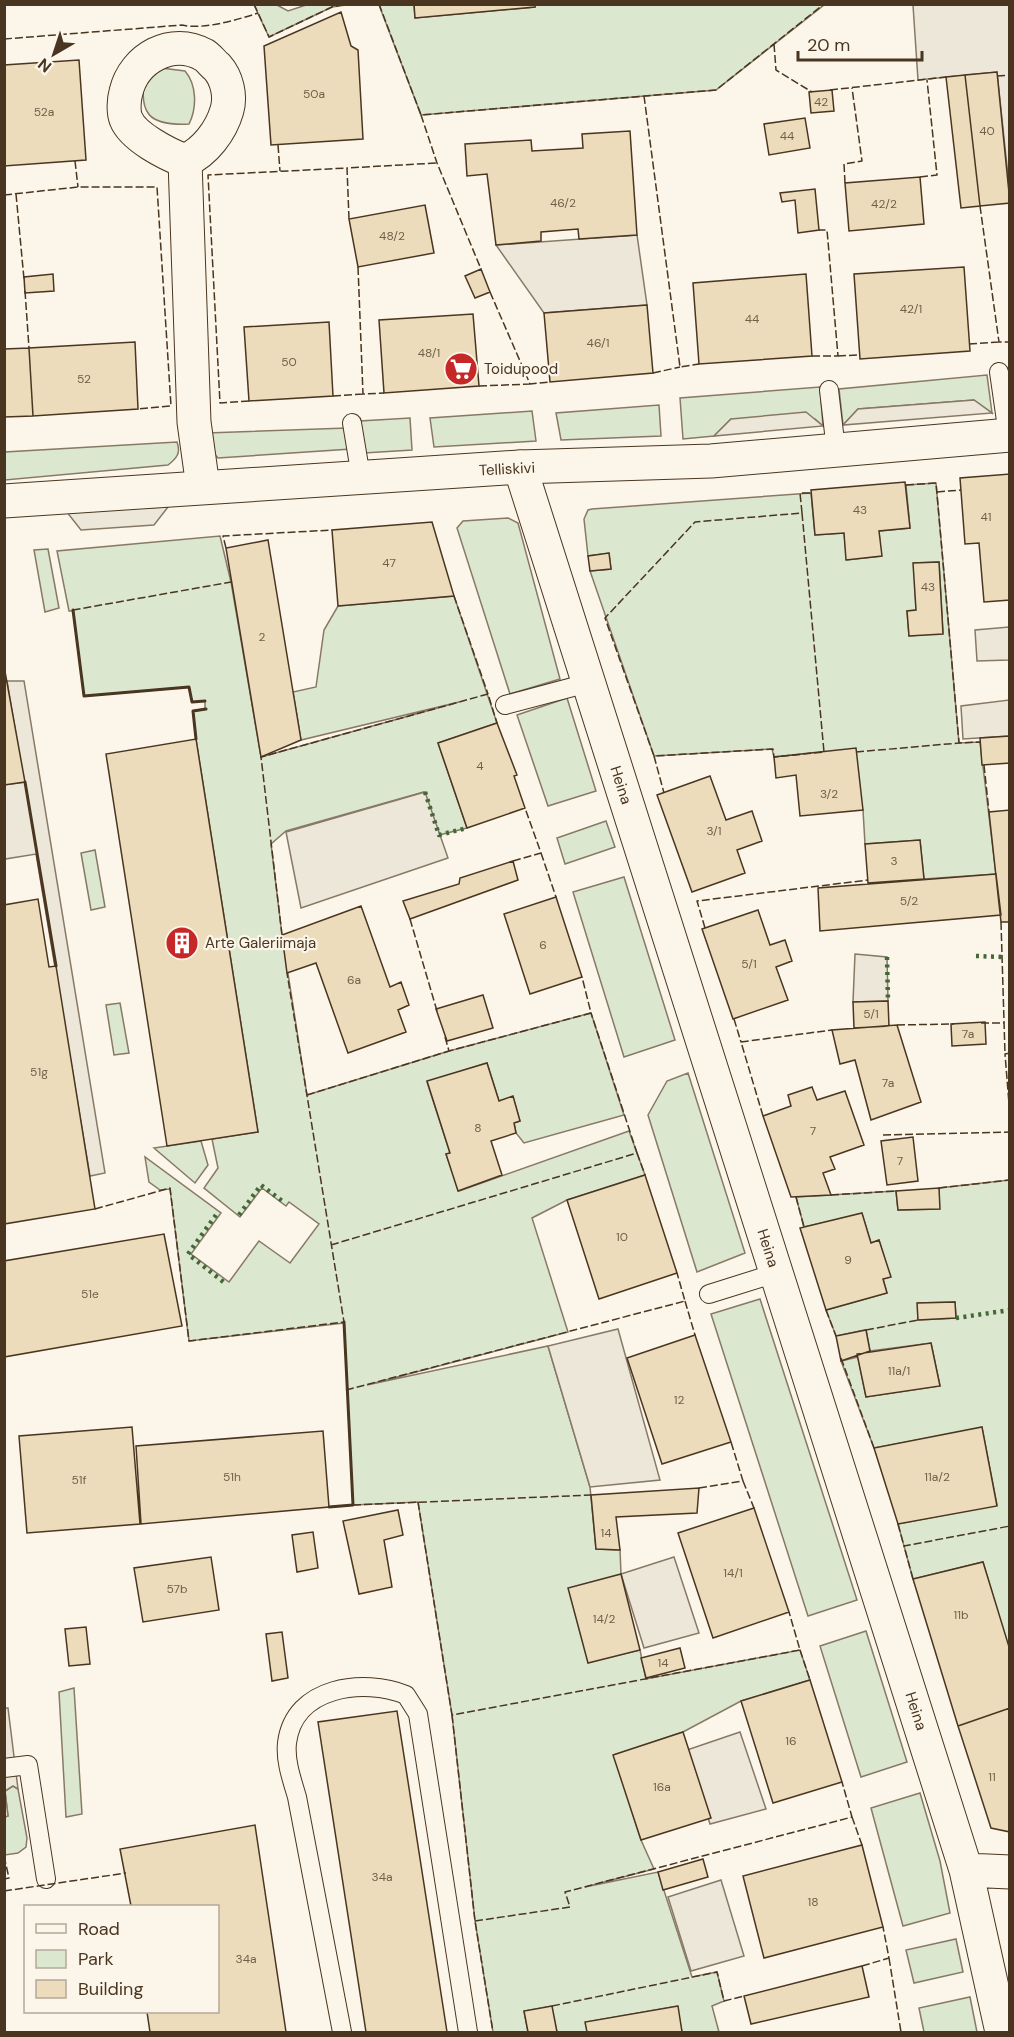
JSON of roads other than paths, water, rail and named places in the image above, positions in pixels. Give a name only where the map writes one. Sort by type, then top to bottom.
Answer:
[{"type":"street","points":[[184,161],[194,422],[203,487]]},
{"type":"street","name":"Telliskivi","points":[[4,501],[520,467],[711,461],[1009,435]]},
{"type":"street","name":"Heina","points":[[520,467],[966,1870],[1002,2032]]},
{"type":"street","points":[[966,1870],[1010,1872]]},
{"type":"lane","points":[[999,372],[1009,435]]},
{"type":"lane","points":[[830,390],[836,450]]},
{"type":"lane","points":[[352,423],[361,477]]},
{"type":"lane","points":[[505,705],[588,683]]},
{"type":"lane","points":[[709,1294],[776,1273]]},
{"type":"lane","points":[[342,2032],[297,1797],[288,1768],[287,1743],[293,1723],[324,1694],[340,1688],[372,1686],[406,1695],[418,1714],[468,2032]]},
{"type":"lane","points":[[4,1768],[28,1765],[46,1879]]},
{"type":"place","name":"Toidupood","points":[[461,369]]},
{"type":"place","name":"Arte Galeriimaja","points":[[182,943]]}]
